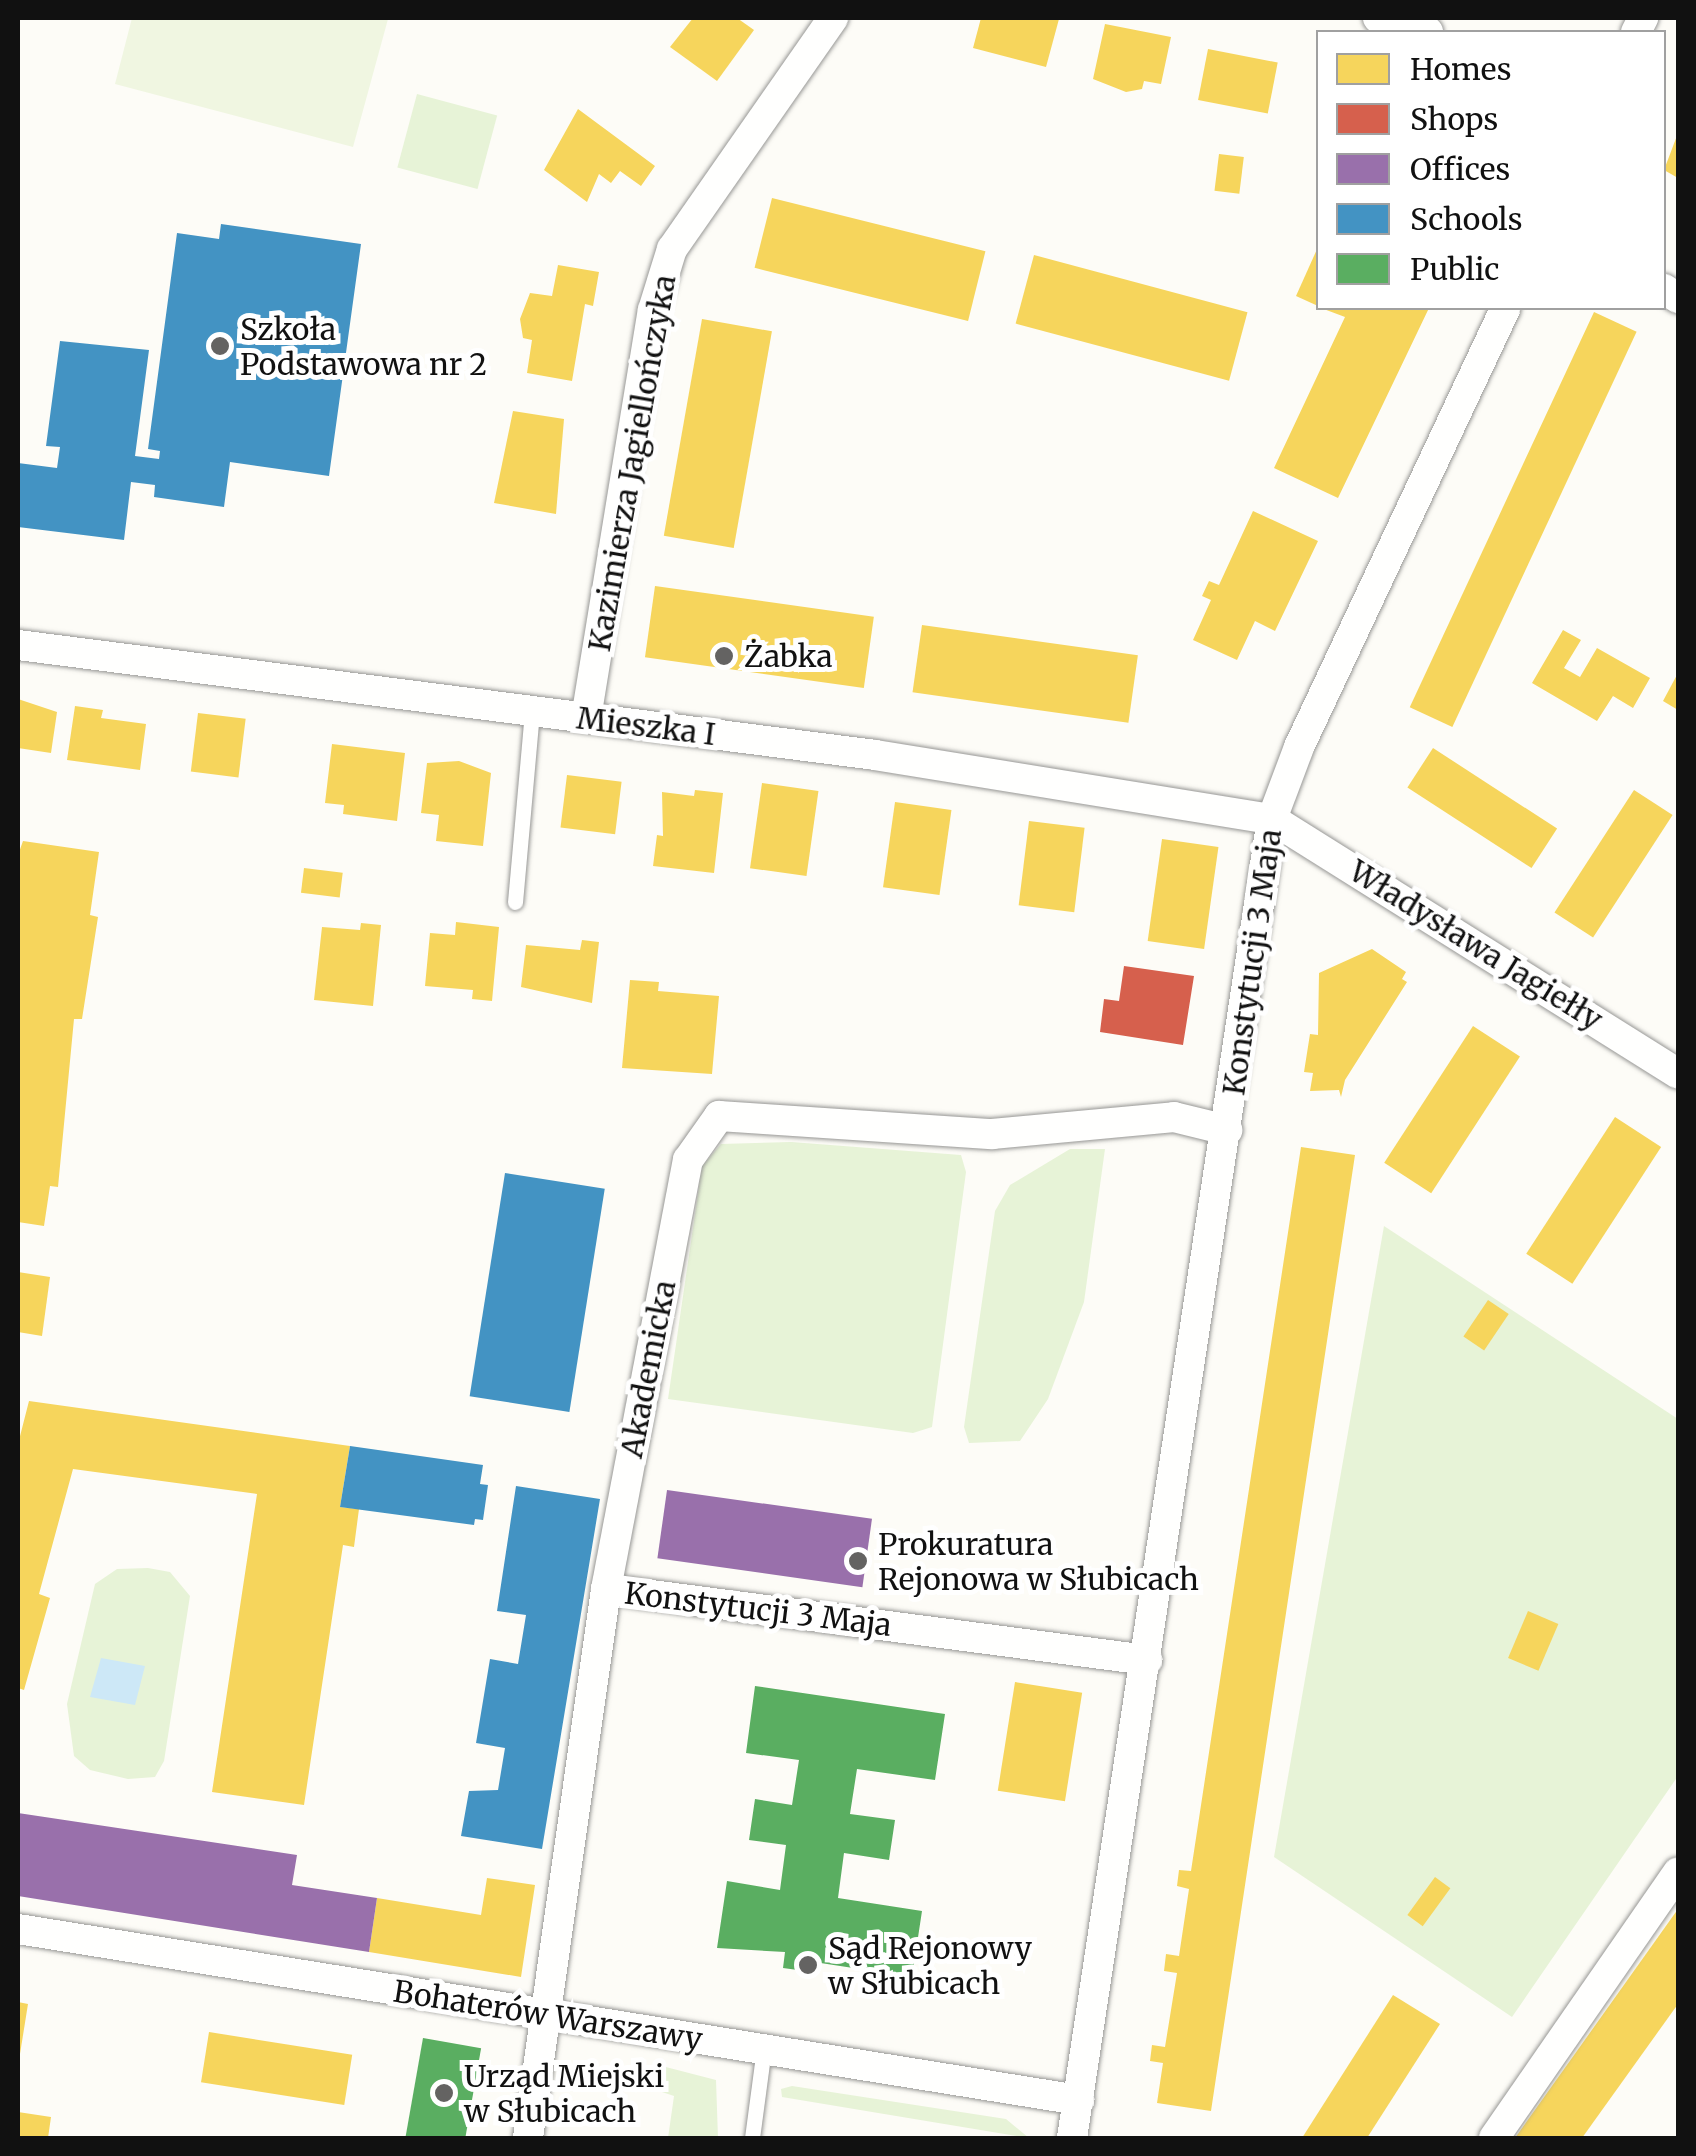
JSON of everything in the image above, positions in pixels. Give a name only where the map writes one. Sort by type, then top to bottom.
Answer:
[{"type":"street","name":"Kazimierza Jagiellończyka","points":[[586,718],[653,310],[672,249],[834,18]]},
{"type":"street","points":[[1378,18],[1421,30]]},
{"type":"street","name":"Konstytucji 3 Maja","points":[[1072,2138],[1228,1130],[1272,819],[1306,732],[1505,310]]},
{"type":"street","name":"Mieszka I","points":[[18,645],[894,758],[1272,819]]},
{"type":"street","name":"Władysława Jagiełły","points":[[1272,819],[1678,1074]]},
{"type":"street","name":"Akademicka","points":[[528,2138],[606,1589],[688,1160],[719,1116],[992,1134],[1174,1117],[1228,1130]]},
{"type":"street","name":"Konstytucji 3 Maja","points":[[606,1589],[1147,1660]]},
{"type":"street","points":[[1494,2138],[1678,1872]]},
{"type":"street","name":"Bohaterów Warszawy","points":[[18,1929],[1079,2100]]},
{"type":"lane","points":[[514,902],[532,712]]},
{"type":"lane","points":[[752,2138],[764,2048]]},
{"type":"green space","points":[[132,18],[388,19],[353,147],[115,84]]},
{"type":"green space","points":[[417,94],[497,115],[478,189],[397,167]]},
{"type":"green space","points":[[791,1142],[961,1155],[966,1172],[932,1427],[913,1433],[668,1399],[702,1166],[721,1144]]},
{"type":"green space","points":[[1070,1149],[1105,1149],[1084,1302],[1048,1399],[1020,1441],[969,1443],[964,1427],[995,1211],[1010,1185]]},
{"type":"green space","points":[[1384,1226],[1678,1419],[1678,1776],[1512,2017],[1274,1857]]},
{"type":"green space","points":[[117,1569],[170,1572],[190,1596],[164,1761],[155,1777],[128,1779],[90,1770],[74,1756],[67,1704],[95,1584]]},
{"type":"green space","points":[[658,2065],[716,2080],[718,2138],[668,2138],[674,2096],[647,2087],[649,2067]]},
{"type":"green space","points":[[792,2086],[1006,2119],[1029,2138],[782,2097],[781,2089]]},
{"type":"water","points":[[101,1658],[145,1666],[135,1705],[90,1697]]},
{"type":"building: Homes","points":[[693,18],[737,18],[754,30],[717,81],[670,47]]},
{"type":"building: Homes","points":[[981,18],[1059,19],[1046,67],[973,48]]},
{"type":"building: Homes","points":[[1105,24],[1171,37],[1161,84],[1144,81],[1142,89],[1126,92],[1093,79]]},
{"type":"building: Homes","points":[[1208,49],[1278,63],[1268,114],[1198,100]]},
{"type":"building: Homes","points":[[578,109],[655,166],[641,186],[620,171],[611,183],[599,174],[587,202],[544,170]]},
{"type":"building: Homes","points":[[1678,133],[1678,178],[1666,171]]},
{"type":"building: Homes","points":[[1219,154],[1244,157],[1239,194],[1214,191]]},
{"type":"building: Homes","points":[[772,198],[985,251],[968,321],[755,268]]},
{"type":"building: Homes","points":[[1316,251],[1316,305],[1296,296]]},
{"type":"building: Homes","points":[[1034,255],[1247,312],[1229,381],[1016,324]]},
{"type":"building: Homes","points":[[558,265],[599,272],[593,306],[585,304],[572,381],[527,373],[532,340],[523,338],[520,319],[530,293],[552,296]]},
{"type":"building: Homes","points":[[1326,310],[1428,310],[1338,498],[1274,468],[1345,317]]},
{"type":"building: Homes","points":[[1594,312],[1637,332],[1452,727],[1410,707]]},
{"type":"building: Homes","points":[[702,319],[772,331],[734,548],[664,536]]},
{"type":"building: Homes","points":[[513,411],[564,419],[556,514],[494,503]]},
{"type":"building: Homes","points":[[1253,511],[1318,541],[1275,631],[1255,621],[1237,660],[1193,640],[1211,600],[1202,596],[1209,581],[1219,585]]},
{"type":"building: Homes","points":[[655,586],[874,617],[864,688],[645,657]]},
{"type":"building: Homes","points":[[922,625],[1138,655],[1128,723],[913,692]]},
{"type":"building: Homes","points":[[1563,630],[1581,640],[1564,668],[1580,677],[1597,648],[1650,678],[1633,708],[1613,696],[1597,721],[1532,683]]},
{"type":"building: Homes","points":[[1678,673],[1678,710],[1663,701]]},
{"type":"building: Homes","points":[[18,699],[57,712],[51,753],[18,748]]},
{"type":"building: Homes","points":[[75,706],[103,710],[101,718],[146,724],[140,770],[67,760]]},
{"type":"building: Homes","points":[[198,713],[246,719],[238,777],[191,772]]},
{"type":"building: Homes","points":[[332,744],[405,753],[397,821],[343,814],[344,805],[325,803]]},
{"type":"building: Homes","points":[[1433,748],[1557,829],[1532,868],[1407,787]]},
{"type":"building: Homes","points":[[459,761],[491,773],[483,846],[436,841],[439,815],[421,813],[427,763]]},
{"type":"building: Homes","points":[[567,775],[622,782],[615,834],[561,828]]},
{"type":"building: Homes","points":[[762,783],[818,791],[806,876],[750,868]]},
{"type":"building: Homes","points":[[695,790],[723,793],[714,873],[653,866],[657,835],[663,836],[662,792],[694,796]]},
{"type":"building: Homes","points":[[1634,790],[1673,815],[1593,937],[1554,912]]},
{"type":"building: Homes","points":[[895,802],[951,810],[939,895],[883,887]]},
{"type":"building: Homes","points":[[1029,821],[1085,828],[1074,912],[1019,905]]},
{"type":"building: Homes","points":[[1162,839],[1218,847],[1204,949],[1148,941]]},
{"type":"building: Homes","points":[[23,841],[99,852],[90,915],[98,917],[82,1019],[74,1019],[58,1187],[50,1186],[44,1226],[18,1222],[18,855]]},
{"type":"building: Homes","points":[[304,868],[343,873],[340,898],[301,893]]},
{"type":"building: Homes","points":[[456,922],[499,927],[492,1001],[472,999],[473,990],[425,986],[430,933],[455,935]]},
{"type":"building: Homes","points":[[361,923],[381,925],[373,1006],[314,1000],[322,927],[360,930]]},
{"type":"building: Homes","points":[[582,940],[599,942],[592,1003],[521,987],[526,945],[580,950]]},
{"type":"building: Homes","points":[[1372,949],[1406,972],[1402,979],[1407,982],[1345,1080],[1341,1097],[1339,1090],[1310,1091],[1313,1073],[1304,1072],[1310,1034],[1318,1035],[1319,973]]},
{"type":"building: Homes","points":[[630,980],[659,982],[658,991],[719,996],[712,1074],[622,1068]]},
{"type":"building: Homes","points":[[1473,1026],[1520,1056],[1431,1193],[1384,1163]]},
{"type":"building: Homes","points":[[1615,1117],[1661,1147],[1572,1284],[1526,1254]]},
{"type":"building: Homes","points":[[1301,1147],[1355,1155],[1211,2111],[1157,2103],[1163,2063],[1150,2061],[1152,2045],[1165,2047],[1177,1973],[1164,1971],[1166,1954],[1179,1956],[1189,1889],[1177,1886],[1179,1870],[1191,1871]]},
{"type":"building: Homes","points":[[18,1272],[50,1277],[42,1336],[18,1332]]},
{"type":"building: Homes","points":[[1488,1300],[1509,1314],[1484,1350],[1463,1336]]},
{"type":"building: Homes","points":[[29,1401],[350,1446],[340,1507],[359,1509],[354,1547],[343,1545],[304,1805],[212,1792],[257,1494],[73,1469],[39,1594],[50,1598],[24,1690],[18,1688],[18,1444]]},
{"type":"building: Homes","points":[[1528,1611],[1558,1624],[1538,1671],[1508,1658]]},
{"type":"building: Homes","points":[[1015,1682],[1082,1693],[1065,1801],[998,1791]]},
{"type":"building: Homes","points":[[1435,1877],[1450,1888],[1423,1926],[1407,1915]]},
{"type":"building: Homes","points":[[487,1878],[535,1885],[521,1977],[369,1952],[377,1898],[481,1915]]},
{"type":"building: Homes","points":[[1678,1909],[1678,2004],[1582,2138],[1515,2138]]},
{"type":"building: Homes","points":[[1393,1995],[1440,2024],[1367,2138],[1302,2138]]},
{"type":"building: Homes","points":[[18,2002],[28,2004],[20,2054],[18,2054]]},
{"type":"building: Homes","points":[[209,2032],[352,2055],[344,2105],[201,2082]]},
{"type":"building: Homes","points":[[18,2112],[51,2117],[48,2138],[18,2138]]},
{"type":"building: Shops","points":[[1124,966],[1194,976],[1183,1045],[1100,1032],[1104,999],[1119,1001]]},
{"type":"building: Offices","points":[[667,1490],[872,1519],[862,1587],[657,1558]]},
{"type":"building: Offices","points":[[18,1813],[297,1855],[292,1885],[377,1898],[369,1952],[18,1896]]},
{"type":"building: Schools","points":[[221,224],[361,244],[329,476],[230,462],[224,507],[154,497],[155,485],[131,482],[124,540],[18,527],[18,463],[57,468],[60,447],[46,446],[60,341],[149,350],[135,456],[159,459],[160,451],[148,449],[177,233],[219,239]]},
{"type":"building: Schools","points":[[505,1173],[605,1189],[569,1412],[470,1396]]},
{"type":"building: Schools","points":[[350,1446],[483,1465],[480,1484],[488,1485],[483,1520],[475,1519],[474,1525],[340,1507]]},
{"type":"building: Schools","points":[[516,1486],[600,1499],[542,1849],[461,1836],[469,1791],[498,1790],[505,1748],[476,1743],[490,1659],[518,1664],[526,1615],[497,1611]]},
{"type":"building: Public","points":[[755,1686],[945,1714],[935,1780],[857,1769],[850,1814],[895,1820],[889,1860],[844,1853],[838,1898],[922,1911],[912,1977],[814,1962],[812,1972],[783,1968],[785,1952],[717,1948],[727,1881],[780,1890],[786,1845],[749,1840],[755,1799],[792,1805],[799,1760],[746,1753]]},
{"type":"building: Public","name":"Urząd Miejski w Słubicach","points":[[423,2038],[481,2048],[465,2138],[405,2137]]},
{"type":"place","name":"Szkoła Podstawowa nr 2","points":[[220,346]]},
{"type":"place","name":"Żabka","points":[[724,656]]},
{"type":"place","name":"Prokuratura Rejonowa w Słubicach","points":[[858,1561]]},
{"type":"place","name":"Sąd Rejonowy w Słubicach","points":[[808,1965]]},
{"type":"place","name":"Urząd Miejski w Słubicach","points":[[444,2093]]}]
